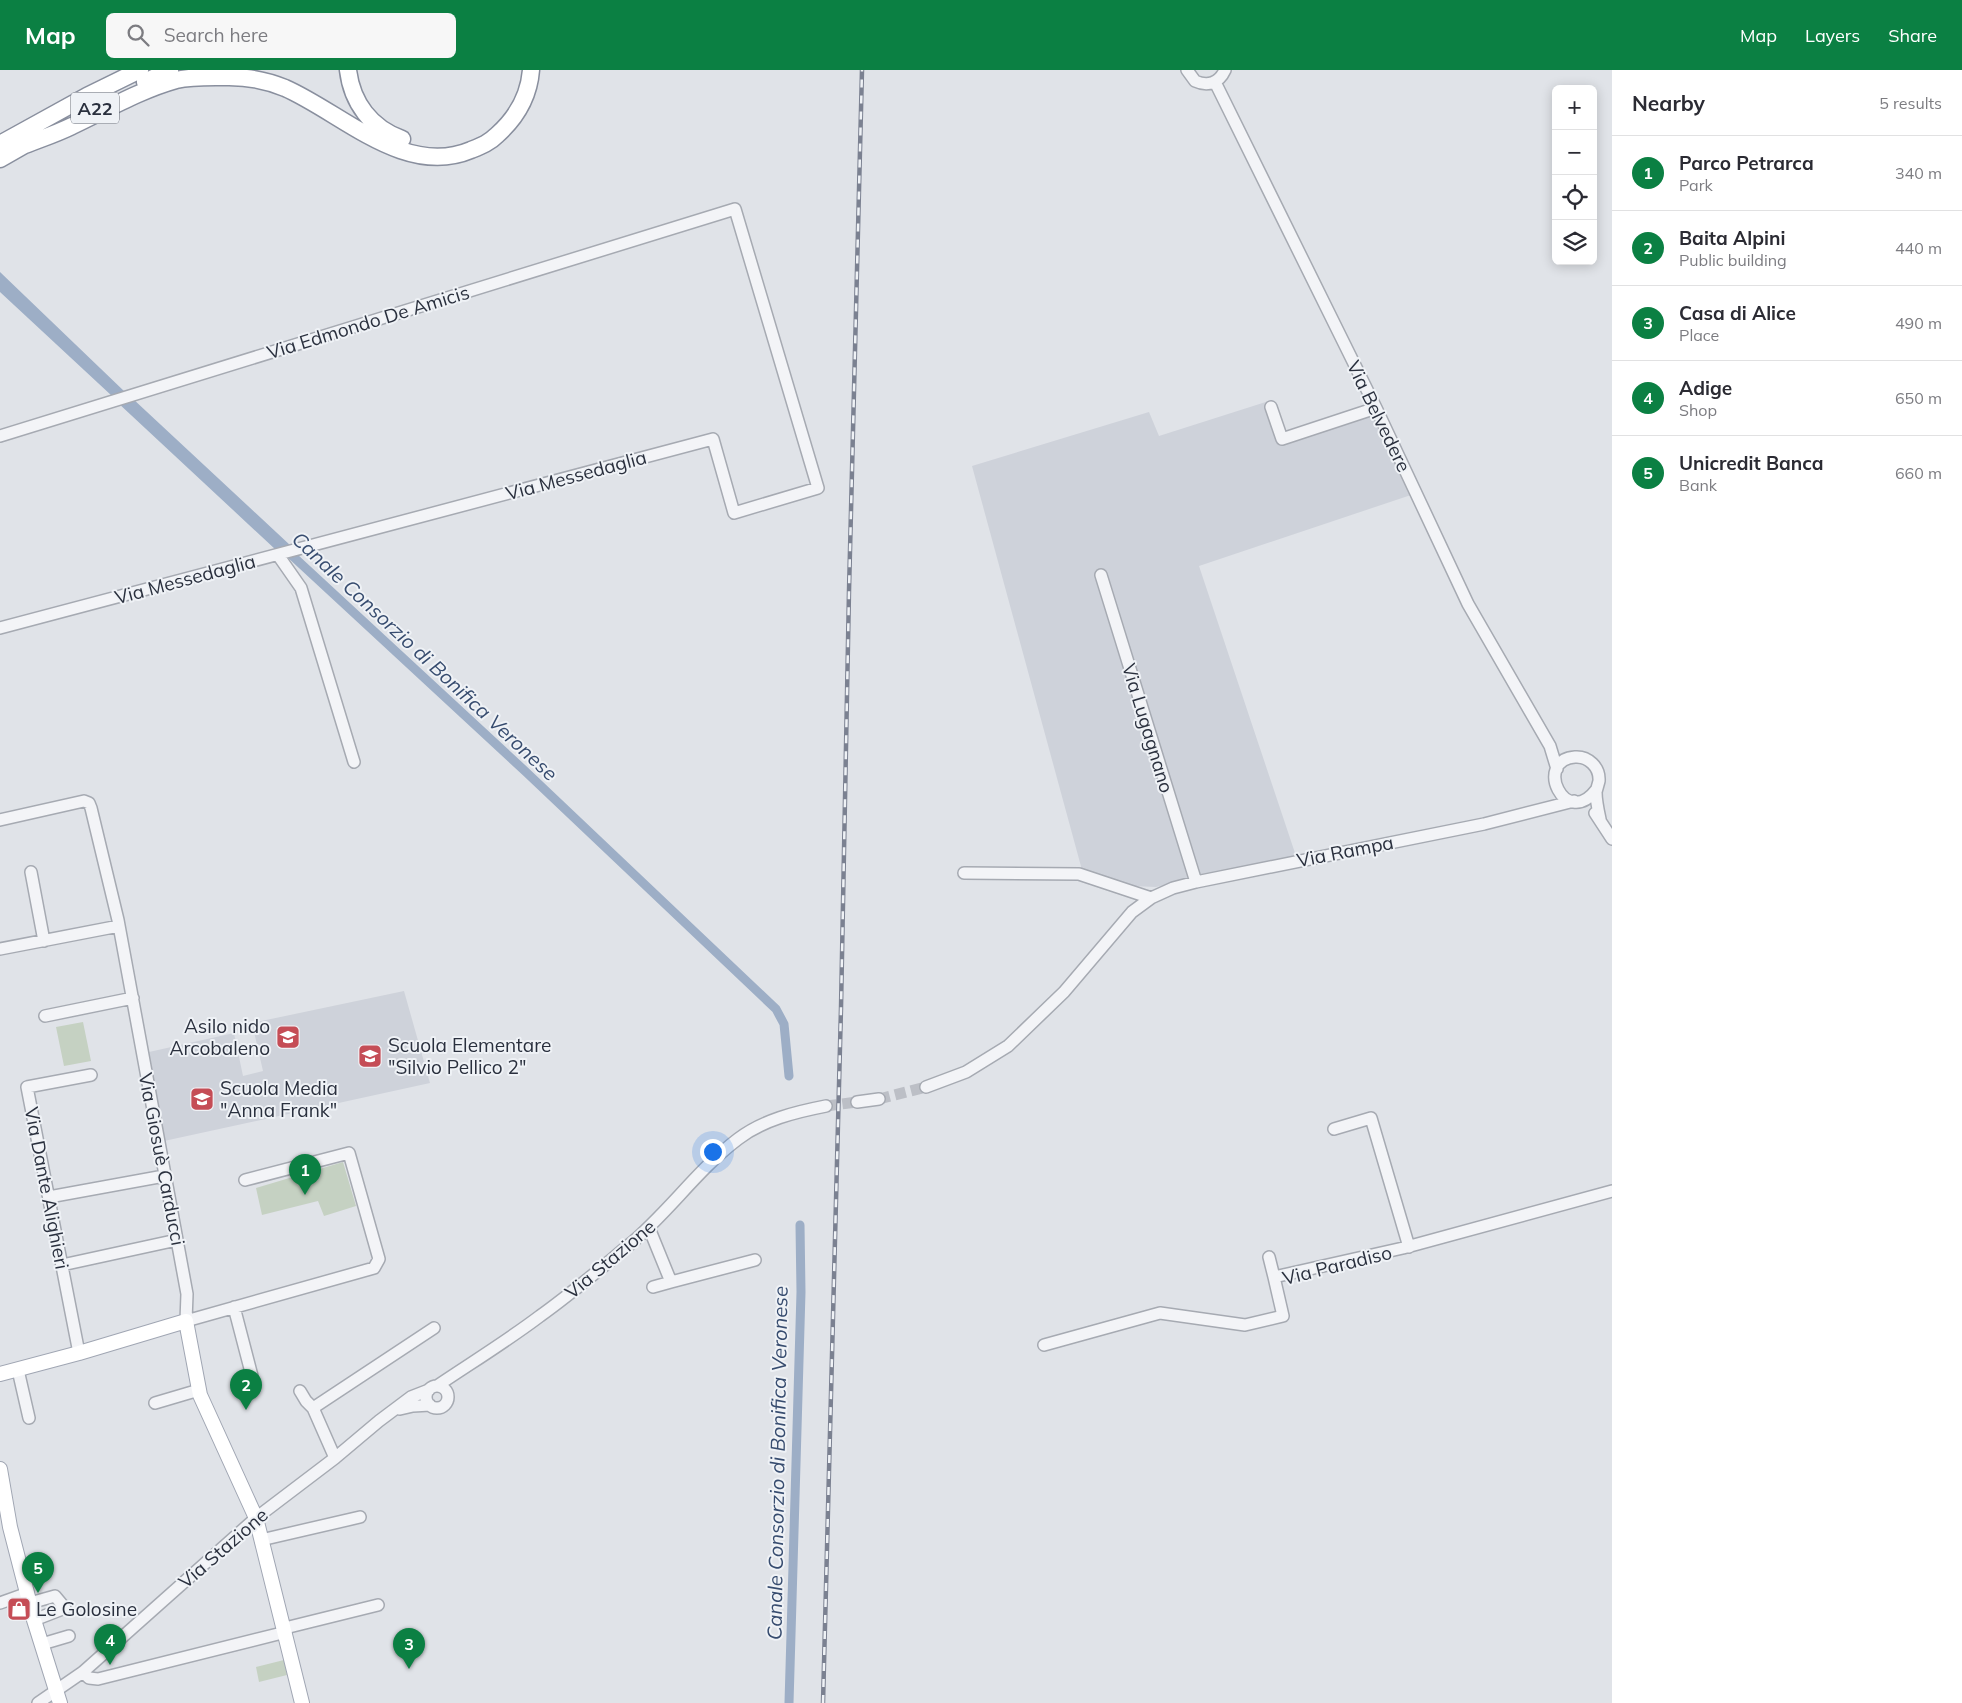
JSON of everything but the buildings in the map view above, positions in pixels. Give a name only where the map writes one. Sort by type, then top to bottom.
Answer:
[{"type":"highway","name":"A22","points":[[0,144],[87,96],[140,70]]},
{"type":"highway","name":"A22","points":[[0,159],[170,70]]},
{"type":"highway","points":[[348,70],[350,82],[361,108],[371,121],[384,131],[426,147],[452,146],[480,137],[501,119],[514,100],[521,81],[522,70]]},
{"type":"highway","points":[[20,147],[70,127],[105,109],[177,80],[232,77],[254,79],[283,87],[324,108],[377,140],[399,149],[427,158],[460,155],[489,143],[509,124],[526,93],[531,70]]},
{"type":"main road","points":[[0,1374],[79,1353],[186,1320],[199,1390],[256,1518],[302,1703]]},
{"type":"main road","points":[[0,1469],[5,1529],[29,1598],[57,1697]]},
{"type":"street","points":[[1187,70],[1195,81],[1201,84],[1215,82],[1220,79],[1225,70]]},
{"type":"street","name":"Via Belvedere","points":[[1215,82],[1376,408],[1468,604],[1550,746],[1556,769],[1555,786]]},
{"type":"street","name":"Via Edmondo De Amicis","points":[[0,436],[735,209]]},
{"type":"street","name":"Via Messedaglia","points":[[0,628],[713,439],[734,513],[818,488],[735,209]]},
{"type":"street","points":[[1271,407],[1282,439],[1376,408]]},
{"type":"street","points":[[278,555],[301,588],[354,762]]},
{"type":"street","name":"Via Lugagnano","points":[[1101,575],[1196,882]]},
{"type":"street","points":[[1550,746],[1571,758]]},
{"type":"street","points":[[1556,769],[1562,762],[1571,758],[1583,758],[1593,764],[1598,774],[1596,790],[1600,818],[1612,839]]},
{"type":"street","points":[[1555,786],[1563,797],[1577,801],[1600,818]]},
{"type":"street","points":[[1541,809],[1553,794],[1555,786]]},
{"type":"street","points":[[1577,801],[1588,799],[1596,790]]},
{"type":"street","name":"Via Giosuè Carducci","points":[[0,820],[84,801],[91,808],[119,926],[133,998],[187,1294],[186,1320]]},
{"type":"street","name":"Via Rampa","points":[[926,1087],[966,1072],[1008,1046],[1064,992],[1132,912],[1151,898],[1174,888],[1196,882],[1484,824],[1577,801]]},
{"type":"street","points":[[32,872],[44,941]]},
{"type":"street","points":[[964,873],[1079,874],[1151,898]]},
{"type":"street","points":[[0,949],[119,926]]},
{"type":"street","points":[[45,1016],[133,998]]},
{"type":"street","name":"Via Dante Alighieri","points":[[79,1353],[27,1087],[91,1075]]},
{"type":"street","points":[[857,1102],[879,1099]]},
{"type":"street","name":"Via Stazione","points":[[38,1703],[57,1697],[256,1518],[335,1458],[379,1421],[411,1397],[433,1388],[541,1316],[648,1228],[713,1160],[739,1138],[762,1125],[785,1116],[826,1106]]},
{"type":"street","points":[[1334,1129],[1372,1118],[1408,1247]]},
{"type":"street","points":[[186,1320],[374,1268],[379,1259],[349,1153],[245,1180]]},
{"type":"street","points":[[49,1197],[164,1176]]},
{"type":"street","name":"Via Paradiso","points":[[1044,1345],[1160,1313],[1245,1324],[1283,1316],[1274,1277],[1408,1247],[1612,1191]]},
{"type":"street","points":[[648,1228],[671,1282]]},
{"type":"street","points":[[62,1265],[177,1240]]},
{"type":"street","points":[[1269,1257],[1274,1277]]},
{"type":"street","points":[[653,1287],[755,1260]]},
{"type":"street","points":[[234,1307],[252,1376]]},
{"type":"street","points":[[312,1408],[434,1328]]},
{"type":"street","name":"Via Stazione","points":[[396,1410],[413,1406],[438,1408],[444,1405],[447,1402],[447,1394],[453,1384],[469,1365]]},
{"type":"street","points":[[18,1370],[29,1418]]},
{"type":"street","points":[[430,1406],[426,1396],[433,1388],[444,1389],[447,1394]]},
{"type":"street","points":[[155,1403],[199,1390]]},
{"type":"street","points":[[300,1391],[312,1408],[335,1458]]},
{"type":"street","points":[[261,1540],[360,1517]]},
{"type":"street","points":[[0,1604],[29,1598],[55,1596],[65,1608],[34,1620]]},
{"type":"street","points":[[83,1672],[90,1678],[98,1679],[378,1605]]},
{"type":"street","points":[[42,1644],[69,1636]]},
{"type":"shaded area","points":[[1272,400],[1282,434],[1372,406],[1411,495],[1199,566],[1296,856],[1156,887],[1132,886],[1082,870],[972,466],[1149,412],[1159,436]]},
{"type":"shaded area","points":[[404,991],[430,1083],[164,1141],[149,1052],[234,1033],[243,1076],[263,1071],[252,1023]]},
{"type":"green space","points":[[83,1022],[91,1061],[64,1066],[56,1027]]},
{"type":"green space","points":[[343,1162],[356,1206],[324,1216],[318,1201],[262,1215],[256,1188]]},
{"type":"green space","points":[[284,1660],[287,1675],[259,1682],[256,1667]]},
{"type":"water","points":[[0,272],[125,392],[112,396],[0,292]]},
{"type":"water","points":[[132,398],[291,546],[276,550],[117,402]]},
{"type":"waterway","name":"Canale Consorzio di Bonifica Veronese","points":[[285,549],[526,772],[776,1009],[784,1024],[789,1076]]},
{"type":"waterway","name":"Canale Consorzio di Bonifica Veronese","points":[[789,1703],[801,1292],[800,1225]]},
{"type":"tunnel","points":[[879,1099],[926,1087]]},
{"type":"tunnel","points":[[826,1106],[857,1102]]},
{"type":"railway","points":[[823,1703],[862,70]]},
{"type":"place","name":"Asilo nido Arcobaleno","points":[[288,1037]]},
{"type":"place","name":"Scuola Elementare \"Silvio Pellico 2\"","points":[[370,1056]]},
{"type":"place","name":"Scuola Media \"Anna Frank\"","points":[[202,1099]]},
{"type":"place","name":"Parco Petrarca","points":[[305,1195]]},
{"type":"place","name":"Baita Alpini","points":[[246,1410]]},
{"type":"place","name":"Unicredit Banca","points":[[38,1593]]},
{"type":"place","name":"Le Golosine","points":[[19,1609]]},
{"type":"place","name":"Adige","points":[[110,1665]]},
{"type":"place","name":"Casa di Alice","points":[[409,1669]]}]
